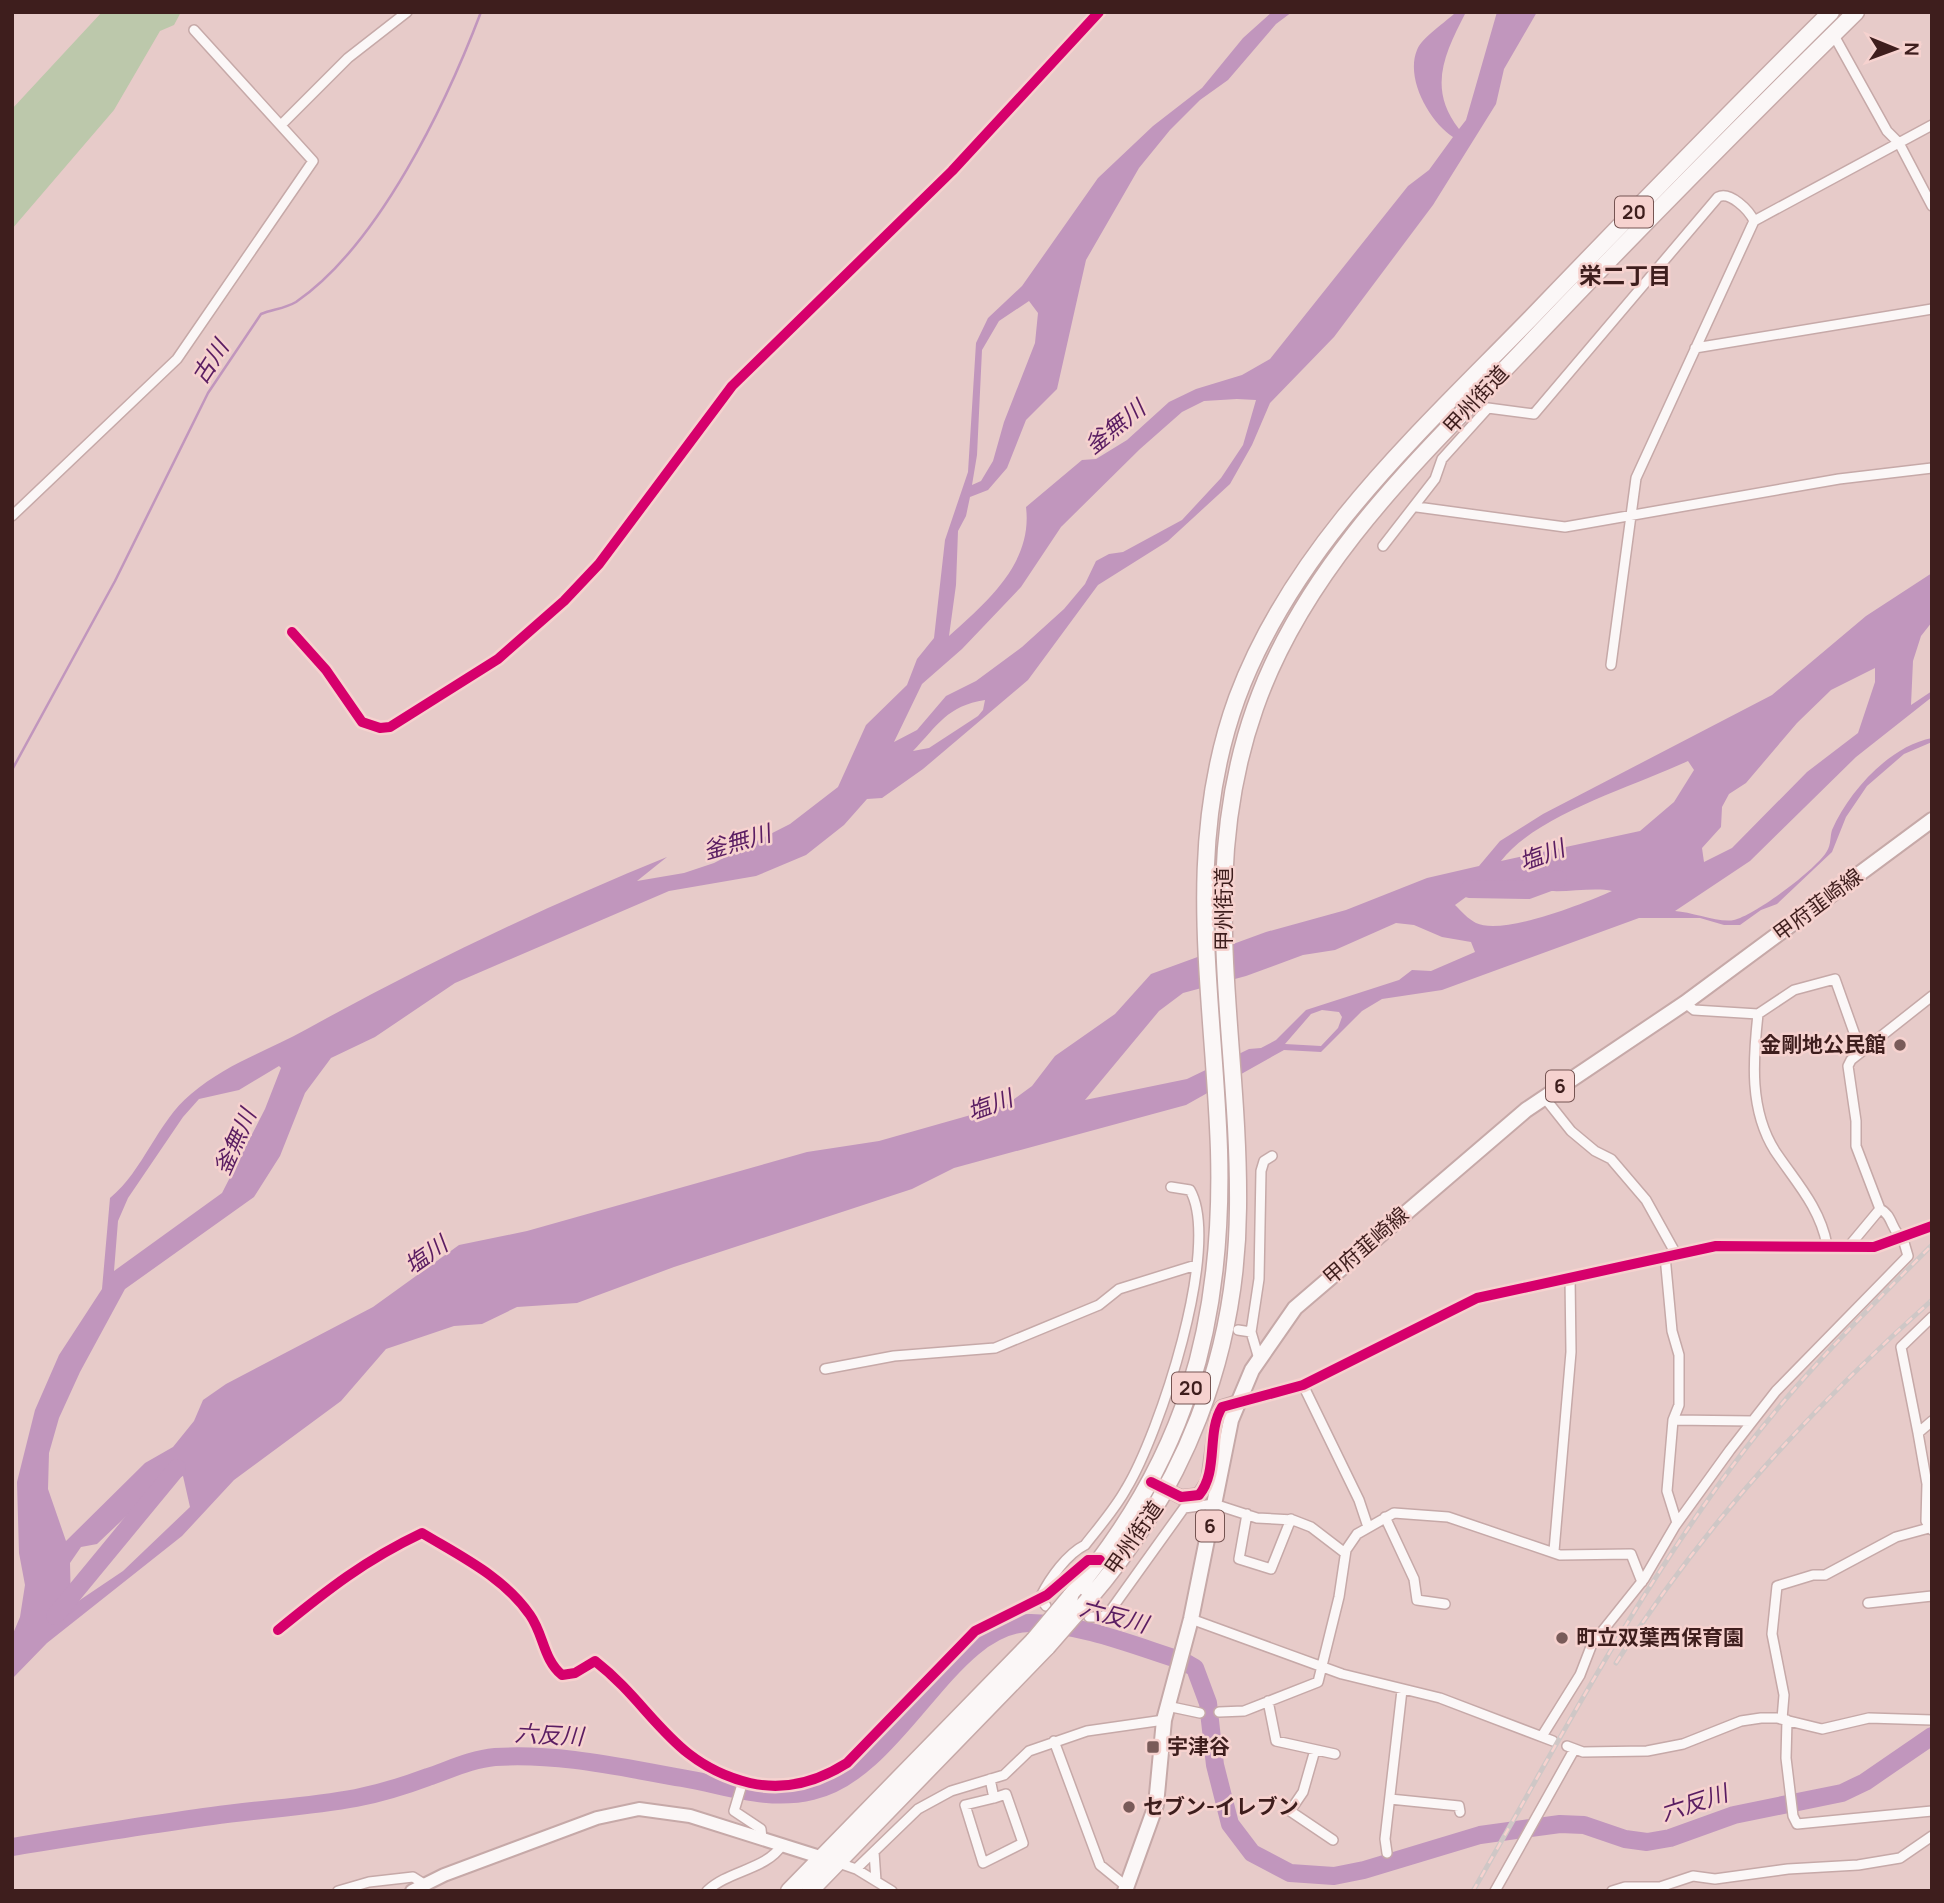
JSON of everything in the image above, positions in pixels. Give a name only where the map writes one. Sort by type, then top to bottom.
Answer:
[{"type":"highway","name":"甲州街道","points":[[789,1891],[829,1860],[1040,1643],[1088,1608],[1167,1490],[1196,1428],[1227,1320],[1236,1266],[1236,1144],[1224,968],[1224,858],[1227,814],[1237,765],[1256,705],[1280,647],[1315,587],[1357,527],[1463,424],[1618,251],[1856,12]]},
{"type":"highway","name":"甲州街道","points":[[1040,1643],[1070,1597],[1100,1560],[1151,1482],[1180,1421],[1196,1373],[1210,1315],[1217,1265],[1219,1147],[1205,969],[1204,864],[1209,813],[1219,761],[1237,699],[1262,640],[1300,575],[1343,517],[1446,406],[1828,16]]},
{"type":"highway","name":"甲州街道","points":[[810,1891],[829,1860]]},
{"type":"main road","name":"甲府韮崎線","points":[[1126,1889],[1156,1805],[1166,1713],[1191,1619],[1226,1441],[1238,1402],[1259,1359],[1295,1308],[1486,1143],[1544,1097],[1685,1003],[1932,820]]},
{"type":"street","points":[[281,125],[348,58],[407,12]]},
{"type":"street","points":[[292,632],[326,670],[362,722],[380,728],[390,727],[498,659],[564,601],[599,564],[732,387],[952,171],[1099,12]]},
{"type":"street","points":[[1828,16],[1834,34],[1887,131],[1899,143],[1932,206]]},
{"type":"street","points":[[12,516],[177,359],[313,161],[194,30]]},
{"type":"street","points":[[1611,665],[1629,514],[1636,478],[1754,221],[1932,125]]},
{"type":"street","points":[[1383,546],[1417,507],[1436,479],[1442,459],[1463,424],[1488,408],[1534,414],[1717,197],[1722,194],[1728,196],[1749,212],[1754,221]]},
{"type":"street","points":[[1695,348],[1932,309]]},
{"type":"street","points":[[1446,406],[1463,424]]},
{"type":"street","points":[[1417,507],[1565,527],[1839,480],[1932,468]]},
{"type":"street","points":[[1685,1003],[1695,1010],[1758,1014],[1794,990],[1835,979],[1861,1052]]},
{"type":"street","points":[[1542,1736],[1580,1675],[1592,1643],[1642,1582],[1677,1523],[1752,1421],[1776,1391],[1908,1256],[1903,1239],[1897,1235],[1889,1216],[1880,1209],[1856,1146],[1856,1121],[1848,1066],[1861,1052],[1932,996]]},
{"type":"street","points":[[1758,1014],[1754,1056],[1759,1112],[1775,1150],[1811,1202],[1827,1245]]},
{"type":"street","points":[[1544,1097],[1571,1131],[1595,1151],[1611,1159],[1646,1200],[1676,1254]]},
{"type":"street","points":[[1259,1359],[1251,1332],[1262,1244],[1261,1171],[1264,1161],[1272,1156]]},
{"type":"street","points":[[1043,1602],[1047,1585],[1077,1549],[1085,1545],[1126,1490],[1156,1425],[1187,1321],[1196,1265],[1196,1205],[1190,1190],[1181,1186],[1171,1187]]},
{"type":"street","points":[[1850,1245],[1880,1209]]},
{"type":"street","points":[[1151,1482],[1187,1498],[1199,1495],[1204,1489],[1217,1414],[1222,1407],[1303,1385],[1461,1303],[1716,1246],[1874,1247],[1903,1239],[1932,1226]]},
{"type":"street","points":[[1665,1256],[1672,1331],[1679,1355],[1679,1405],[1673,1420],[1667,1491],[1677,1523]]},
{"type":"street","points":[[825,1369],[894,1356],[995,1348],[1099,1305],[1119,1289],[1196,1265]]},
{"type":"street","points":[[1554,1551],[1571,1352],[1570,1277]]},
{"type":"street","points":[[1932,1317],[1901,1347],[1927,1484],[1926,1521],[1930,1529],[1896,1537],[1825,1575],[1812,1575],[1777,1586],[1772,1634],[1784,1695],[1786,1758],[1793,1816],[1797,1824],[1932,1811]]},
{"type":"street","points":[[1187,1321],[1198,1324]]},
{"type":"street","points":[[1238,1330],[1251,1332]]},
{"type":"street","points":[[1303,1385],[1359,1500],[1368,1527]]},
{"type":"street","points":[[1673,1420],[1752,1421]]},
{"type":"street","points":[[1918,1433],[1932,1421]]},
{"type":"street","points":[[1088,1608],[1101,1617],[1108,1614],[1184,1508],[1214,1504],[1247,1514],[1291,1519],[1311,1527],[1345,1553]]},
{"type":"street","points":[[1219,1712],[1244,1711],[1318,1682],[1324,1667],[1345,1553],[1350,1541],[1385,1517],[1406,1512],[1434,1513],[1560,1555],[1631,1554],[1642,1582]]},
{"type":"street","points":[[1247,1514],[1239,1559],[1271,1569],[1291,1519]]},
{"type":"street","points":[[1385,1517],[1414,1579],[1416,1600],[1445,1604]]},
{"type":"street","points":[[278,1630],[336,1582],[375,1556],[422,1533],[490,1575],[513,1595],[541,1632],[550,1665],[562,1675],[575,1673],[595,1661],[611,1674],[665,1733],[703,1766],[742,1782],[765,1786],[795,1785],[836,1770],[853,1758],[975,1631],[1043,1602],[1088,1560],[1100,1560]]},
{"type":"street","points":[[1868,1603],[1932,1596]]},
{"type":"street","points":[[1191,1619],[1324,1667],[1440,1698],[1553,1741]]},
{"type":"street","points":[[1387,1853],[1385,1839],[1402,1689]]},
{"type":"street","points":[[1268,1701],[1276,1741],[1335,1754]]},
{"type":"street","points":[[856,1869],[933,1799],[1004,1774],[1029,1751],[1087,1731],[1166,1713],[1200,1713]]},
{"type":"street","points":[[1495,1891],[1539,1815],[1571,1748],[1647,1751],[1683,1744],[1741,1721],[1785,1720],[1822,1729],[1869,1718],[1932,1720]]},
{"type":"street","points":[[1054,1741],[1100,1865],[1126,1889]]},
{"type":"street","points":[[1315,1750],[1303,1792],[1290,1811],[1333,1840]]},
{"type":"street","points":[[990,1779],[994,1798]]},
{"type":"street","points":[[742,1782],[735,1809],[761,1829],[762,1839]]},
{"type":"street","points":[[1006,1794],[1023,1843],[983,1863],[965,1805],[994,1798],[1006,1794]]},
{"type":"street","points":[[1390,1799],[1459,1806],[1460,1812]]},
{"type":"street","points":[[338,1891],[369,1882],[413,1877],[417,1889],[618,1811],[639,1809],[673,1812],[829,1860],[856,1869],[892,1891]]},
{"type":"street","points":[[1612,1891],[1660,1887],[1693,1876],[1715,1880],[1788,1869],[1872,1862],[1900,1857],[1932,1836]]},
{"type":"street","points":[[707,1891],[722,1879],[775,1856],[782,1845]]},
{"type":"street","points":[[874,1852],[876,1881]]},
{"type":"green space","points":[[102,12],[181,12],[174,25],[160,31],[114,110],[12,229],[12,109]]},
{"type":"water","points":[[1272,12],[1292,12],[1276,24],[1228,80],[1200,100],[1170,130],[1139,168],[1086,260],[1057,389],[1026,420],[1007,468],[988,490],[970,497],[966,516],[958,531],[956,585],[949,636],[978,610],[1014,564],[1026,528],[1026,507],[1082,460],[1096,459],[1127,440],[1169,402],[1196,389],[1242,375],[1270,359],[1408,186],[1429,170],[1453,137],[1428,111],[1417,86],[1414,61],[1424,40],[1456,12],[1466,12],[1446,56],[1442,85],[1449,114],[1459,129],[1466,120],[1497,12],[1537,12],[1504,69],[1496,104],[1433,205],[1334,337],[1270,403],[1252,445],[1230,484],[1168,541],[1098,585],[1028,680],[923,769],[882,798],[867,799],[844,825],[806,855],[756,876],[669,891],[455,983],[375,1037],[331,1058],[305,1093],[280,1156],[254,1197],[125,1289],[80,1372],[59,1418],[49,1453],[48,1489],[66,1541],[145,1463],[173,1447],[194,1421],[203,1400],[226,1384],[373,1307],[459,1245],[527,1231],[807,1152],[879,1141],[1006,1105],[1032,1086],[1055,1056],[1115,1014],[1151,974],[1266,932],[1346,910],[1427,878],[1479,866],[1500,841],[1543,814],[1772,695],[1866,616],[1932,573],[1932,622],[1921,636],[1913,661],[1911,705],[1932,691],[1932,697],[1856,757],[1750,861],[1675,911],[1734,920],[1770,901],[1821,859],[1828,849],[1839,815],[1873,772],[1901,750],[1932,738],[1932,742],[1904,754],[1867,786],[1846,817],[1832,852],[1777,904],[1761,910],[1740,925],[1724,925],[1700,918],[1639,918],[1442,990],[1382,999],[1362,1011],[1321,1052],[1284,1050],[1186,1105],[954,1168],[912,1189],[674,1267],[577,1303],[517,1307],[482,1324],[454,1326],[386,1349],[341,1401],[234,1480],[182,1536],[47,1643],[12,1679],[12,1636],[20,1617],[25,1585],[19,1553],[17,1482],[35,1410],[59,1355],[102,1289],[110,1198],[132,1174],[169,1118],[191,1094],[219,1074],[440,959],[530,916],[667,857],[637,881],[684,873],[714,863],[790,824],[838,787],[866,725],[907,685],[917,659],[934,638],[945,540],[968,472],[976,343],[988,318],[1022,286],[1098,178],[1153,126],[1202,88],[1243,38]],"holes":[[[1029,301],[1038,313],[1035,343],[1004,422],[993,461],[981,481],[972,485],[977,455],[982,350],[999,321]],[[1256,400],[1243,445],[1221,478],[1182,520],[1123,552],[1109,554],[1096,561],[1085,584],[1064,609],[1022,647],[976,681],[946,696],[917,730],[894,742],[922,684],[962,649],[1021,587],[1061,527],[1140,449],[1182,412],[1204,401]],[[1875,668],[1875,682],[1858,733],[1807,772],[1732,848],[1704,862],[1702,848],[1721,827],[1722,807],[1729,794],[1746,783],[1797,723],[1831,690]],[[985,700],[983,710],[978,716],[929,748],[913,751],[944,718],[961,707]],[[1688,761],[1694,770],[1674,802],[1640,831],[1501,861],[1517,844],[1538,829],[1588,803]],[[1508,883],[1551,891],[1612,891],[1544,916],[1505,925],[1488,926],[1476,923],[1455,905],[1466,897]],[[1396,923],[1414,925],[1442,937],[1471,942],[1475,952],[1431,971],[1412,970],[1399,980],[1306,1010],[1276,1040],[1261,1048],[1249,1049],[1187,1079],[1085,1100],[1159,1011],[1183,993],[1246,976],[1303,955],[1335,950]],[[1322,1010],[1339,1012],[1342,1017],[1338,1028],[1321,1046],[1285,1044],[1311,1014]],[[279,1066],[281,1068],[265,1109],[222,1193],[114,1271],[118,1221],[128,1198],[183,1117],[199,1099],[239,1090]],[[183,1476],[190,1507],[123,1571],[71,1606],[70,1563],[81,1547],[97,1544],[157,1487]]]},
{"type":"waterway","name":"古川","points":[[12,770],[115,581],[208,393],[261,314],[296,302],[326,277],[355,246],[382,209],[429,129],[481,12]]},
{"type":"waterway","name":"塩川","points":[[1469,889],[1528,890],[1558,879]]},
{"type":"waterway","name":"塩川","points":[[55,1616],[177,1468]]},
{"type":"waterway","name":"六反川","points":[[12,1847],[187,1819],[356,1798],[401,1786],[469,1762],[495,1757],[542,1757],[589,1762],[763,1794],[812,1791],[843,1778],[872,1756],[899,1729],[949,1670],[975,1646],[1002,1629],[1031,1623],[1070,1627],[1108,1637],[1183,1661],[1195,1668],[1208,1703],[1215,1765],[1230,1824],[1252,1853],[1290,1873],[1334,1876],[1364,1870],[1480,1835],[1560,1824],[1584,1825],[1625,1839],[1647,1842],[1670,1838],[1734,1815],[1842,1793],[1865,1782],[1932,1736]]},
{"type":"railway","points":[[1473,1891],[1602,1665],[1707,1501],[1746,1448],[1812,1369],[1932,1245]]},
{"type":"railway","points":[[1616,1663],[1685,1564],[1761,1471],[1844,1383],[1932,1300]]},
{"type":"cycle path","points":[[292,632],[326,670],[362,722],[380,728],[390,727],[498,659],[564,601],[599,564],[732,386],[952,171],[1099,12]]},
{"type":"cycle path","points":[[1151,1482],[1181,1497],[1199,1495],[1209,1475],[1214,1428],[1222,1407],[1303,1385],[1477,1298],[1716,1246],[1874,1247],[1932,1226]]},
{"type":"cycle path","points":[[278,1630],[347,1577],[382,1554],[422,1533],[480,1568],[508,1589],[530,1615],[551,1662],[562,1675],[575,1673],[595,1661],[633,1696],[665,1732],[701,1762],[723,1774],[750,1783],[788,1785],[812,1780],[847,1763],[975,1631],[1047,1595],[1088,1560],[1100,1560]]},
{"type":"place","name":"金剛地公民館","points":[[1900,1045]]},
{"type":"place","name":"町立双葉西保育園","points":[[1562,1638]]},
{"type":"place","name":"宇津谷","points":[[1153,1747]]},
{"type":"place","name":"セブン-イレブン","points":[[1129,1807]]},
{"type":"district","name":"栄二丁目","points":[[1625,276]]},
{"type":"water label","name":"釜無川","points":[[1115,427]]},
{"type":"water label","name":"釜無川","points":[[737,842]]},
{"type":"water label","name":"釜無川","points":[[235,1142]]}]
